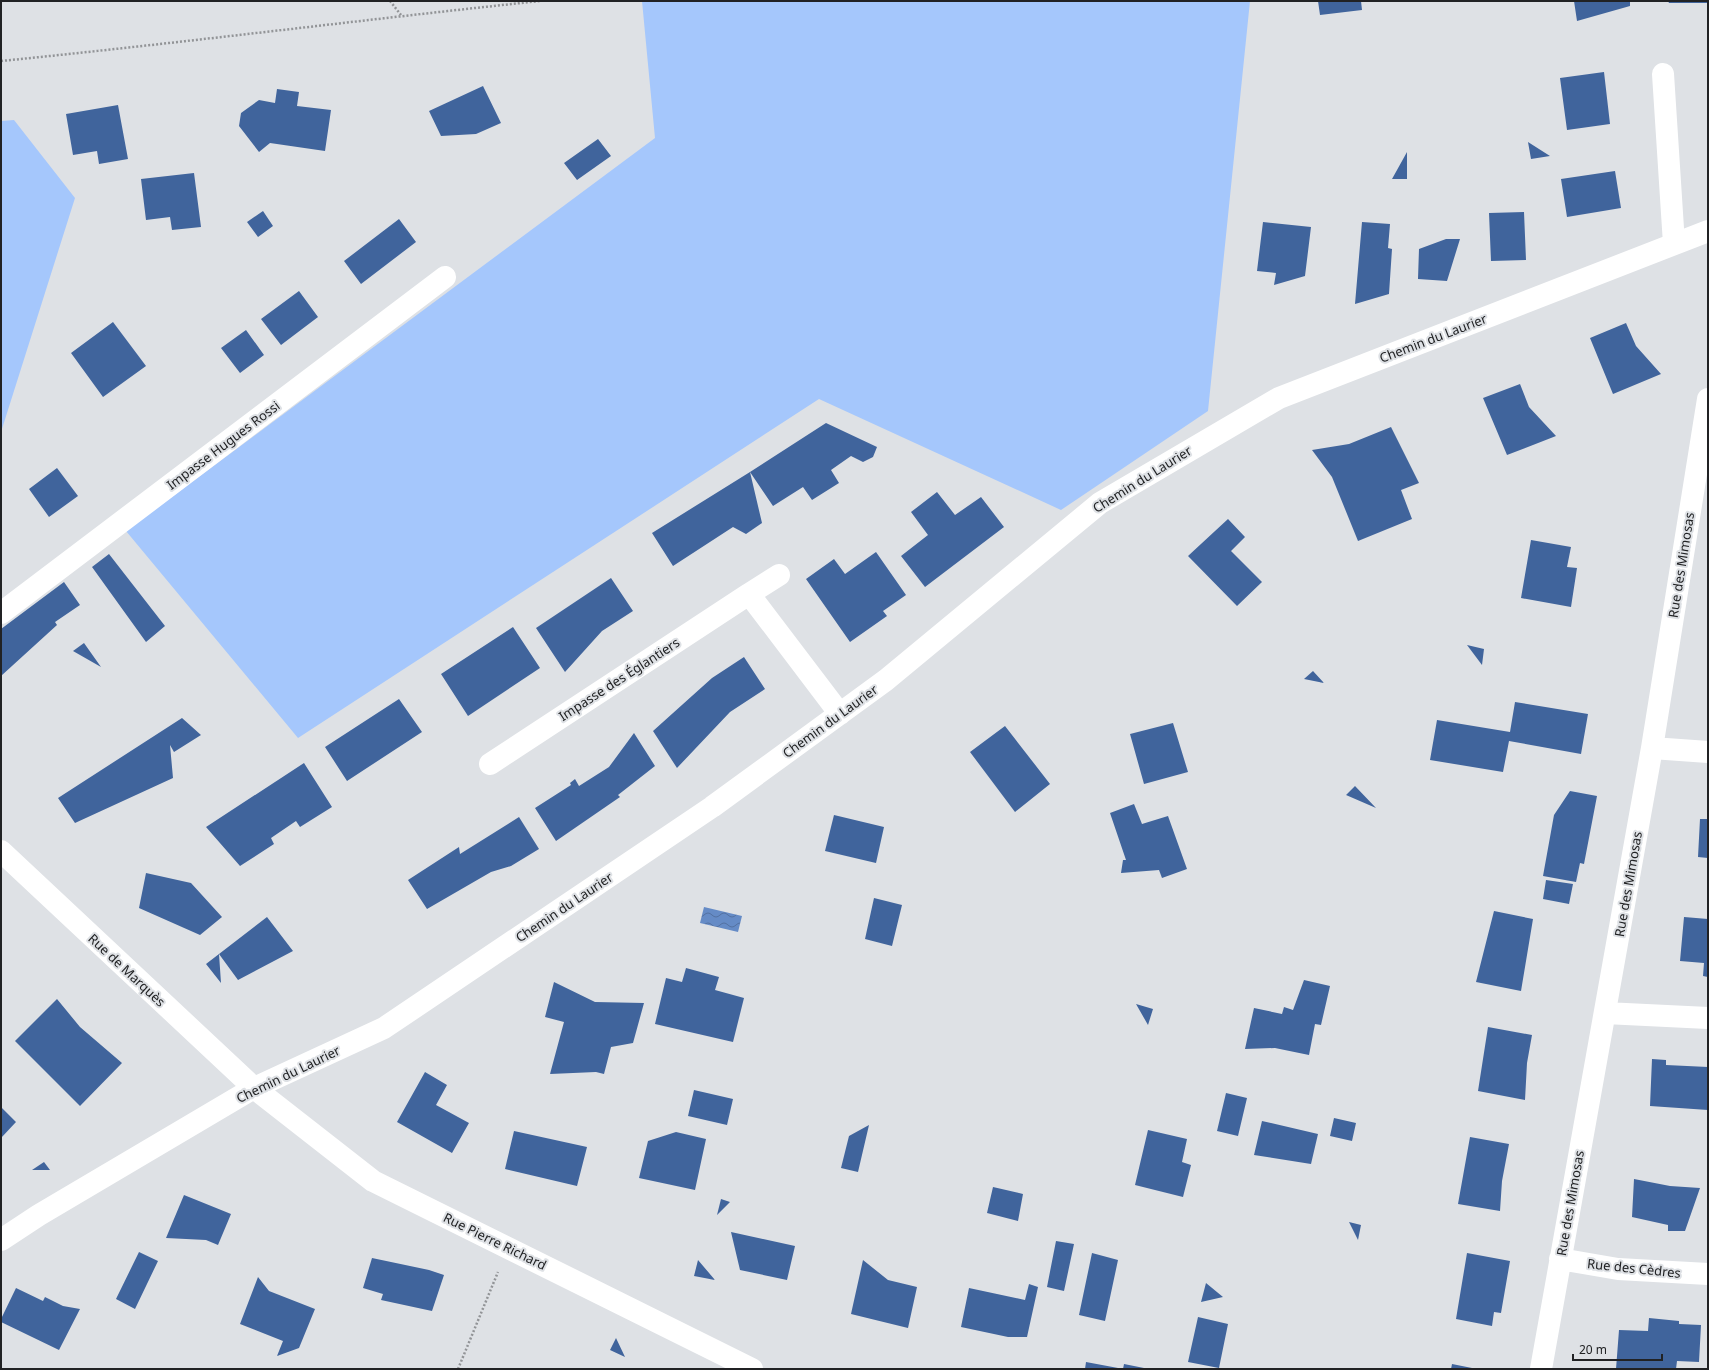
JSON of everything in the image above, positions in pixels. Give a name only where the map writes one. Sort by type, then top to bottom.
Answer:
[{"type":"street","points":[[1663,74],[1674,244]]},
{"type":"street","name":"Chemin du Laurier","points":[[1,1240],[39,1215],[254,1088],[384,1028],[712,808],[892,675],[1100,503],[1279,398],[1708,231]]},
{"type":"street","name":"Impasse Hugues Rossi","points":[[1,613],[445,277]]},
{"type":"street","name":"Rue des Mimosas","points":[[1541,1369],[1652,748],[1708,398]]},
{"type":"street","name":"Impasse des Églantiers","points":[[490,764],[779,575]]},
{"type":"street","points":[[749,594],[840,714]]},
{"type":"street","points":[[1652,748],[1708,752]]},
{"type":"street","name":"Rue de Marquès","points":[[1,851],[254,1088]]},
{"type":"street","points":[[1604,1013],[1708,1018]]},
{"type":"street","name":"Rue Pierre Richard","points":[[254,1088],[373,1181],[752,1369]]},
{"type":"street","name":"Rue des Cèdres","points":[[1560,1259],[1618,1269],[1708,1274]]},
{"type":"path","points":[[390,1],[401,16]]},
{"type":"path","points":[[1,61],[168,44],[540,1]]},
{"type":"path","points":[[458,1369],[508,1248]]},
{"type":"shaded area","points":[[642,1],[1250,1],[1208,411],[1061,510],[819,399],[298,738],[126,531],[655,138]]},
{"type":"shaded area","points":[[14,120],[75,198],[1,432],[1,121]]},
{"type":"water","points":[[704,907],[742,916],[738,932],[700,923]]},
{"type":"building","points":[[1318,1],[1361,1],[1362,10],[1320,15]]},
{"type":"building","points":[[1574,1],[1630,1],[1630,6],[1577,21]]},
{"type":"building","points":[[1668,1],[1708,1],[1708,3],[1669,3]]},
{"type":"building","points":[[1604,72],[1610,124],[1567,130],[1560,78]]},
{"type":"building","points":[[483,86],[501,123],[476,134],[441,136],[429,111]]},
{"type":"building","points":[[277,89],[299,92],[297,106],[331,110],[325,151],[270,143],[259,152],[239,126],[241,113],[259,100],[275,103]]},
{"type":"building","points":[[118,105],[128,159],[99,164],[97,151],[73,155],[66,114]]},
{"type":"building","points":[[598,139],[611,156],[577,180],[564,163]]},
{"type":"building","points":[[1528,142],[1550,156],[1531,159]]},
{"type":"building","points":[[1407,152],[1407,179],[1392,179]]},
{"type":"building","points":[[1615,171],[1621,208],[1567,217],[1561,179]]},
{"type":"building","points":[[194,173],[201,227],[172,230],[170,217],[146,220],[141,179]]},
{"type":"building","points":[[263,211],[273,226],[258,237],[247,222]]},
{"type":"building","points":[[1524,212],[1526,260],[1491,261],[1489,213]]},
{"type":"building","points":[[399,219],[416,242],[361,284],[344,261]]},
{"type":"building","points":[[1263,222],[1311,227],[1305,276],[1274,285],[1276,273],[1257,271]]},
{"type":"building","points":[[1362,222],[1390,224],[1388,248],[1392,249],[1389,294],[1355,304]]},
{"type":"building","points":[[1446,239],[1460,239],[1447,281],[1418,279],[1419,249]]},
{"type":"building","points":[[299,291],[318,317],[281,345],[261,319]]},
{"type":"building","points":[[113,322],[146,366],[103,397],[71,353]]},
{"type":"building","points":[[1626,323],[1636,346],[1661,374],[1613,394],[1590,338]]},
{"type":"building","points":[[246,330],[264,355],[240,373],[221,348]]},
{"type":"building","points":[[1520,384],[1529,407],[1556,436],[1507,455],[1483,398]]},
{"type":"building","points":[[826,423],[877,447],[873,457],[863,462],[851,456],[831,470],[839,483],[812,500],[803,487],[773,506],[750,472]]},
{"type":"building","points":[[1391,427],[1419,483],[1401,490],[1412,519],[1358,541],[1332,477],[1312,450],[1349,444]]},
{"type":"building","points":[[57,468],[78,496],[49,517],[29,489]]},
{"type":"building","points":[[750,472],[762,523],[746,534],[733,527],[673,566],[652,533]]},
{"type":"building","points":[[937,492],[955,515],[981,497],[1004,527],[925,587],[901,556],[928,535],[911,512]]},
{"type":"building","points":[[1228,519],[1245,537],[1231,551],[1262,582],[1237,606],[1188,556]]},
{"type":"building","points":[[1531,540],[1571,547],[1567,567],[1577,568],[1571,607],[1521,598]]},
{"type":"building","points":[[876,552],[906,595],[883,611],[887,616],[850,642],[806,579],[834,559],[845,574]]},
{"type":"building","points":[[109,554],[165,626],[146,642],[92,567]]},
{"type":"building","points":[[611,578],[633,611],[602,631],[565,672],[536,628]]},
{"type":"building","points":[[64,582],[80,605],[55,622],[57,625],[1,676],[1,629]]},
{"type":"building","points":[[513,627],[540,668],[468,716],[441,674]]},
{"type":"building","points":[[84,643],[101,667],[73,651]]},
{"type":"building","points":[[1467,645],[1484,649],[1482,665]]},
{"type":"building","points":[[744,657],[765,689],[730,712],[677,768],[653,731],[712,678]]},
{"type":"building","points":[[1313,671],[1324,683],[1304,679]]},
{"type":"building","points":[[399,699],[422,732],[347,781],[325,747]]},
{"type":"building","points":[[1515,702],[1588,714],[1581,754],[1509,741],[1503,772],[1430,760],[1437,720],[1510,732]]},
{"type":"building","points":[[182,718],[201,735],[174,752],[170,745],[173,778],[75,823],[58,798]]},
{"type":"building","points":[[1173,723],[1188,772],[1144,784],[1130,734]]},
{"type":"building","points":[[1005,726],[1050,784],[1015,812],[970,752]]},
{"type":"building","points":[[634,733],[655,766],[618,795],[620,797],[556,841],[535,808],[571,785],[570,783],[575,779],[579,786],[609,767]]},
{"type":"building","points":[[304,763],[332,807],[300,827],[296,821],[271,838],[274,844],[240,866],[206,827]]},
{"type":"building","points":[[1355,786],[1376,808],[1346,795]]},
{"type":"building","points":[[1570,791],[1597,796],[1584,864],[1580,863],[1576,882],[1543,876],[1554,815]]},
{"type":"building","points":[[1134,804],[1142,824],[1168,816],[1187,869],[1162,878],[1159,870],[1121,873],[1123,860],[1126,860],[1110,813]]},
{"type":"building","points":[[834,815],[884,827],[876,863],[825,851]]},
{"type":"building","points":[[519,817],[539,849],[511,866],[491,872],[427,909],[408,880],[459,847],[460,854]]},
{"type":"building","points":[[1700,819],[1708,819],[1708,858],[1698,857]]},
{"type":"building","points":[[146,873],[191,883],[222,917],[200,935],[139,908]]},
{"type":"building","points":[[1546,880],[1573,884],[1569,904],[1543,899]]},
{"type":"building","points":[[874,898],[902,905],[892,946],[865,939]]},
{"type":"building","points":[[1494,911],[1533,919],[1521,991],[1476,982]]},
{"type":"building","points":[[267,917],[293,951],[238,980],[219,954]]},
{"type":"building","points":[[1684,917],[1708,919],[1708,977],[1703,976],[1704,963],[1680,961]]},
{"type":"building","points":[[219,954],[221,983],[206,964]]},
{"type":"building","points":[[686,968],[719,977],[715,990],[744,998],[733,1042],[655,1024],[666,978],[682,982]]},
{"type":"building","points":[[1304,980],[1330,986],[1321,1025],[1315,1024],[1309,1055],[1275,1048],[1245,1049],[1254,1008],[1282,1014],[1284,1007],[1293,1010]]},
{"type":"building","points":[[554,982],[595,1002],[644,1003],[633,1043],[611,1047],[604,1074],[596,1072],[550,1074],[564,1022],[545,1017]]},
{"type":"building","points":[[57,999],[80,1027],[122,1063],[80,1106],[15,1041]]},
{"type":"building","points":[[1136,1004],[1153,1009],[1148,1025]]},
{"type":"building","points":[[1488,1027],[1532,1035],[1527,1063],[1525,1100],[1478,1091]]},
{"type":"building","points":[[1652,1059],[1666,1060],[1666,1065],[1708,1067],[1708,1110],[1650,1106]]},
{"type":"building","points":[[425,1072],[447,1085],[436,1105],[469,1123],[452,1153],[397,1122]]},
{"type":"building","points":[[694,1090],[733,1099],[727,1125],[688,1116]]},
{"type":"building","points":[[1226,1093],[1247,1098],[1238,1136],[1217,1131]]},
{"type":"building","points":[[1,1107],[16,1122],[1,1138]]},
{"type":"building","points":[[1334,1118],[1356,1123],[1352,1141],[1330,1136]]},
{"type":"building","points":[[1262,1121],[1318,1134],[1311,1164],[1254,1155]]},
{"type":"building","points":[[869,1125],[858,1172],[841,1168],[849,1136]]},
{"type":"building","points":[[1148,1130],[1187,1139],[1182,1162],[1191,1165],[1183,1197],[1135,1185]]},
{"type":"building","points":[[514,1131],[587,1147],[577,1186],[505,1169]]},
{"type":"building","points":[[676,1132],[706,1139],[695,1190],[639,1178],[648,1141]]},
{"type":"building","points":[[1470,1137],[1509,1144],[1502,1181],[1500,1211],[1458,1204]]},
{"type":"building","points":[[44,1162],[50,1170],[32,1170]]},
{"type":"building","points":[[1634,1179],[1670,1186],[1700,1188],[1685,1231],[1668,1231],[1668,1225],[1632,1217]]},
{"type":"building","points":[[993,1187],[1023,1194],[1018,1221],[987,1213]]},
{"type":"building","points":[[184,1195],[231,1214],[218,1245],[206,1240],[166,1238]]},
{"type":"building","points":[[721,1199],[730,1202],[717,1215]]},
{"type":"building","points":[[1349,1222],[1361,1225],[1358,1240]]},
{"type":"building","points":[[731,1232],[795,1246],[787,1280],[740,1270]]},
{"type":"building","points":[[1056,1241],[1074,1244],[1064,1291],[1047,1287]]},
{"type":"building","points":[[139,1252],[158,1261],[135,1309],[116,1299]]},
{"type":"building","points":[[1092,1253],[1118,1260],[1105,1321],[1079,1315]]},
{"type":"building","points":[[1467,1253],[1510,1261],[1501,1313],[1494,1312],[1492,1326],[1456,1319]]},
{"type":"building","points":[[372,1258],[429,1270],[444,1275],[432,1311],[381,1300],[383,1294],[363,1288]]},
{"type":"building","points":[[698,1260],[715,1280],[694,1276]]},
{"type":"building","points":[[863,1260],[888,1280],[917,1287],[908,1328],[851,1314]]},
{"type":"building","points":[[258,1277],[269,1291],[315,1309],[299,1348],[277,1356],[283,1341],[240,1324]]},
{"type":"building","points":[[1206,1283],[1223,1297],[1201,1302]]},
{"type":"building","points":[[1029,1284],[1038,1287],[1027,1337],[1008,1337],[961,1327],[969,1288],[1025,1300]]},
{"type":"building","points":[[16,1288],[43,1301],[45,1297],[63,1306],[80,1309],[59,1350],[1,1322],[1,1319]]},
{"type":"building","points":[[1198,1317],[1228,1324],[1219,1368],[1188,1362]]},
{"type":"building","points":[[1649,1318],[1679,1321],[1679,1324],[1701,1325],[1699,1362],[1677,1361],[1676,1369],[1616,1369],[1619,1330],[1648,1331]]},
{"type":"building","points":[[616,1338],[625,1357],[610,1350]]},
{"type":"building","points":[[1086,1362],[1118,1368],[1118,1369],[1085,1369]]},
{"type":"building","points":[[1124,1364],[1144,1368],[1144,1369],[1123,1369]]},
{"type":"building","points":[[1452,1364],[1472,1368],[1472,1369],[1451,1369]]}]
